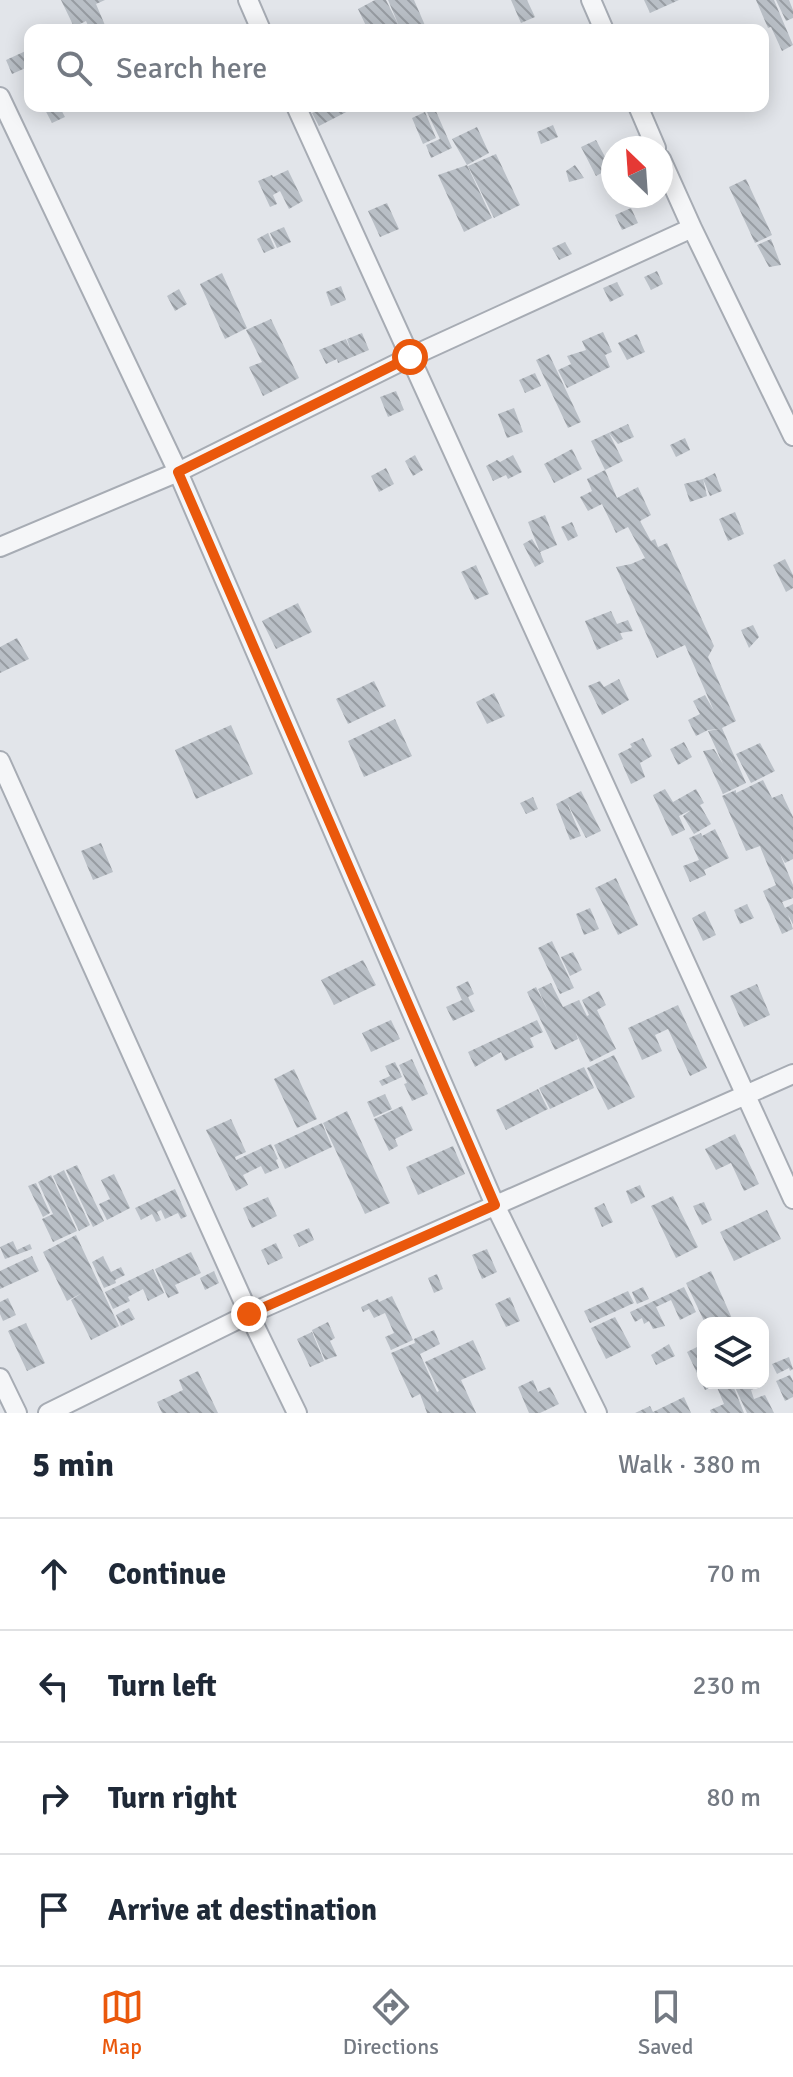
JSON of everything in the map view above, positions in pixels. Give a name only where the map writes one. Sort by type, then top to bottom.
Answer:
[{"type":"street","points":[[248,0],[258,24]]},
{"type":"street","points":[[591,0],[601,24]]},
{"type":"street","points":[[0,97],[178,472],[495,1205],[597,1413]]},
{"type":"street","points":[[299,112],[793,1199]]},
{"type":"street","points":[[641,112],[651,136]]},
{"type":"street","points":[[673,186],[793,436]]},
{"type":"street","points":[[0,547],[178,472],[410,357],[692,228]]},
{"type":"street","points":[[0,761],[249,1314],[297,1413]]},
{"type":"street","points":[[48,1413],[249,1314],[793,1074]]},
{"type":"street","points":[[0,1378],[17,1413]]},
{"type":"building","points":[[61,0],[105,0],[96,4],[104,24],[87,24],[86,21],[73,24]]},
{"type":"building","points":[[375,0],[386,0],[398,24],[365,24],[358,9]]},
{"type":"building","points":[[388,0],[414,0],[424,24],[398,24]]},
{"type":"building","points":[[511,0],[527,0],[535,17],[521,23]]},
{"type":"building","points":[[644,0],[679,0],[650,13]]},
{"type":"building","points":[[756,0],[774,0],[793,45],[782,51],[771,27],[766,24]]},
{"type":"building","points":[[776,0],[789,0],[793,18],[786,21]]},
{"type":"building","points":[[24,52],[24,69],[12,74],[6,60]]},
{"type":"building","points":[[46,112],[62,112],[65,117],[52,123]]},
{"type":"building","points":[[314,112],[346,112],[319,126],[312,113]]},
{"type":"building","points":[[425,112],[436,138],[423,144],[412,118]]},
{"type":"building","points":[[427,112],[436,112],[452,148],[431,158],[426,145],[440,139]]},
{"type":"building","points":[[553,125],[558,137],[541,144],[537,132]]},
{"type":"building","points":[[477,127],[489,153],[467,165],[452,139]]},
{"type":"building","points":[[596,140],[601,149],[601,173],[596,176],[581,147]]},
{"type":"building","points":[[496,154],[520,205],[494,218],[468,166]]},
{"type":"building","points":[[467,165],[492,218],[464,232],[438,175]]},
{"type":"building","points":[[575,165],[584,178],[569,182],[566,171]]},
{"type":"building","points":[[288,170],[303,201],[289,209],[280,191],[273,195],[277,204],[270,207],[258,181]]},
{"type":"building","points":[[746,179],[772,235],[755,243],[729,187]]},
{"type":"building","points":[[387,203],[399,229],[380,237],[368,211]]},
{"type":"building","points":[[631,208],[638,223],[622,230],[615,215]]},
{"type":"building","points":[[284,227],[291,242],[277,248],[270,233]]},
{"type":"building","points":[[268,233],[275,248],[264,253],[257,239]]},
{"type":"building","points":[[771,239],[781,265],[769,267],[757,245]]},
{"type":"building","points":[[565,242],[572,254],[559,260],[552,248]]},
{"type":"building","points":[[657,271],[663,284],[651,290],[644,277]]},
{"type":"building","points":[[222,273],[247,328],[225,339],[200,284]]},
{"type":"building","points":[[617,282],[624,295],[610,302],[603,288]]},
{"type":"building","points":[[341,286],[346,300],[331,306],[326,292]]},
{"type":"building","points":[[179,289],[187,304],[175,311],[167,296]]},
{"type":"building","points":[[271,319],[299,378],[263,396],[249,367],[262,362],[246,330]]},
{"type":"building","points":[[603,332],[612,352],[605,355],[610,367],[567,388],[558,370],[571,364],[567,356],[586,350],[582,341]]},
{"type":"building","points":[[362,333],[369,350],[338,363],[337,359],[326,364],[319,350],[346,339],[351,351],[347,339]]},
{"type":"building","points":[[637,334],[645,352],[627,360],[618,343]]},
{"type":"building","points":[[549,354],[581,422],[568,428],[536,360]]},
{"type":"building","points":[[535,373],[541,386],[525,393],[519,380]]},
{"type":"building","points":[[396,391],[404,410],[388,417],[380,397]]},
{"type":"building","points":[[514,408],[523,432],[507,438],[498,414]]},
{"type":"building","points":[[628,424],[634,437],[618,444],[609,433],[623,461],[605,470],[591,441]]},
{"type":"building","points":[[685,438],[690,450],[676,457],[670,445]]},
{"type":"building","points":[[572,449],[582,469],[554,483],[544,464]]},
{"type":"building","points":[[415,455],[423,470],[413,476],[405,461]]},
{"type":"building","points":[[513,455],[522,472],[508,479],[506,475],[493,481],[486,466]]},
{"type":"building","points":[[386,468],[394,484],[379,492],[371,476]]},
{"type":"building","points":[[605,470],[617,498],[638,487],[651,515],[640,521],[658,547],[667,543],[714,646],[708,657],[736,721],[722,728],[746,783],[723,794],[703,751],[714,749],[723,764],[708,731],[719,729],[708,730],[696,736],[688,720],[700,714],[693,701],[705,695],[714,711],[685,645],[657,658],[616,567],[645,558],[628,527],[616,533],[602,504],[588,511],[580,497],[592,491],[587,479]]},
{"type":"building","points":[[715,473],[722,491],[710,496],[703,479]]},
{"type":"building","points":[[703,479],[707,496],[690,502],[684,484]]},
{"type":"building","points":[[735,512],[744,534],[728,541],[719,519]]},
{"type":"building","points":[[545,515],[557,545],[540,552],[528,522]]},
{"type":"building","points":[[572,522],[578,536],[568,541],[561,527]]},
{"type":"building","points":[[532,539],[544,562],[535,567],[523,544]]},
{"type":"building","points":[[785,559],[793,575],[793,588],[786,592],[773,565]]},
{"type":"building","points":[[476,565],[489,594],[475,600],[461,572]]},
{"type":"building","points":[[298,603],[312,632],[276,649],[262,621]]},
{"type":"building","points":[[611,611],[617,624],[628,620],[633,631],[620,633],[623,639],[597,650],[585,621]]},
{"type":"building","points":[[753,625],[759,637],[749,648],[741,630]]},
{"type":"building","points":[[17,638],[29,659],[0,673],[0,647]]},
{"type":"building","points":[[619,679],[629,700],[602,715],[588,686],[600,681],[604,687]]},
{"type":"building","points":[[374,681],[386,706],[348,724],[336,699]]},
{"type":"building","points":[[494,693],[505,716],[487,724],[476,702]]},
{"type":"building","points":[[395,719],[412,756],[364,777],[348,741]]},
{"type":"building","points":[[231,725],[253,774],[196,799],[175,750]]},
{"type":"building","points":[[643,738],[652,756],[640,763],[645,777],[631,784],[618,754]]},
{"type":"building","points":[[684,742],[692,757],[678,765],[670,749]]},
{"type":"building","points":[[760,743],[775,771],[751,783],[736,754]]},
{"type":"building","points":[[763,780],[772,798],[782,794],[793,817],[793,859],[785,863],[780,854],[793,885],[793,898],[782,902],[785,908],[793,904],[793,924],[788,915],[793,929],[782,934],[763,891],[776,885],[760,846],[746,851],[722,796]]},
{"type":"building","points":[[665,789],[673,802],[696,789],[704,803],[700,805],[711,824],[694,834],[683,816],[691,810],[679,816],[685,830],[672,836],[653,795]]},
{"type":"building","points":[[581,791],[601,831],[586,838],[567,803],[581,836],[570,840],[556,804]]},
{"type":"building","points":[[533,797],[538,809],[526,814],[520,803]]},
{"type":"building","points":[[715,829],[729,858],[704,870],[706,875],[690,882],[683,866],[699,860],[689,838]]},
{"type":"building","points":[[101,843],[113,872],[93,880],[81,851]]},
{"type":"building","points":[[616,878],[638,925],[618,935],[595,888]]},
{"type":"building","points":[[747,904],[754,918],[740,924],[734,910]]},
{"type":"building","points":[[590,908],[599,929],[584,935],[576,914]]},
{"type":"building","points":[[705,911],[716,935],[703,941],[692,918]]},
{"type":"building","points":[[552,941],[574,988],[560,994],[538,948]]},
{"type":"building","points":[[573,952],[582,970],[570,976],[561,957]]},
{"type":"building","points":[[363,960],[376,985],[334,1005],[321,980]]},
{"type":"building","points":[[468,981],[474,994],[468,997],[475,1011],[453,1021],[446,1007],[462,1000],[456,987]]},
{"type":"building","points":[[551,983],[563,1007],[579,1000],[587,1016],[582,1000],[599,991],[606,1005],[597,1010],[616,1049],[590,1062],[575,1031],[578,1039],[555,1050],[527,992],[536,987],[548,1011],[538,989]]},
{"type":"building","points":[[757,984],[770,1015],[744,1027],[730,996]]},
{"type":"building","points":[[678,1005],[707,1068],[690,1076],[668,1029],[655,1035],[662,1051],[642,1060],[628,1028]]},
{"type":"building","points":[[391,1020],[400,1039],[371,1052],[362,1033]]},
{"type":"building","points":[[537,1020],[543,1032],[530,1038],[534,1047],[505,1061],[501,1052],[475,1067],[468,1052]]},
{"type":"building","points":[[614,1055],[635,1097],[608,1110],[587,1068]]},
{"type":"building","points":[[412,1059],[428,1094],[412,1101],[399,1065]]},
{"type":"building","points":[[395,1062],[402,1077],[382,1086],[379,1081],[390,1076],[385,1066]]},
{"type":"building","points":[[584,1067],[594,1088],[550,1109],[539,1088]]},
{"type":"building","points":[[294,1069],[317,1119],[297,1128],[274,1079]]},
{"type":"building","points":[[538,1089],[548,1109],[506,1130],[496,1110]]},
{"type":"building","points":[[385,1094],[392,1109],[374,1117],[367,1102]]},
{"type":"building","points":[[402,1106],[413,1130],[395,1139],[398,1146],[389,1151],[374,1119]]},
{"type":"building","points":[[347,1111],[390,1203],[365,1214],[323,1123]]},
{"type":"building","points":[[231,1119],[246,1152],[235,1157],[236,1160],[271,1144],[279,1168],[265,1174],[261,1166],[243,1175],[248,1185],[236,1191],[206,1130]]},
{"type":"building","points":[[322,1123],[332,1147],[285,1169],[274,1145]]},
{"type":"building","points":[[735,1134],[759,1184],[744,1191],[731,1163],[716,1170],[705,1149]]},
{"type":"building","points":[[453,1146],[465,1174],[418,1195],[406,1167]]},
{"type":"building","points":[[77,1165],[104,1221],[93,1227],[66,1170]]},
{"type":"building","points":[[64,1170],[90,1225],[79,1231],[53,1176]]},
{"type":"building","points":[[114,1174],[130,1208],[107,1220],[99,1204],[110,1199],[101,1180]]},
{"type":"building","points":[[51,1175],[77,1231],[53,1242],[42,1219],[53,1214],[38,1182]]},
{"type":"building","points":[[36,1183],[50,1213],[43,1217],[28,1186]]},
{"type":"building","points":[[640,1185],[645,1197],[631,1204],[626,1191]]},
{"type":"building","points":[[175,1189],[187,1216],[181,1219],[178,1213],[165,1219],[161,1210],[157,1212],[161,1220],[156,1222],[152,1214],[141,1220],[135,1208]]},
{"type":"building","points":[[673,1196],[698,1247],[676,1258],[651,1206]]},
{"type":"building","points":[[268,1197],[277,1216],[252,1228],[243,1208]]},
{"type":"building","points":[[704,1202],[712,1220],[702,1225],[693,1206]]},
{"type":"building","points":[[604,1203],[613,1222],[602,1227],[594,1208]]},
{"type":"building","points":[[767,1210],[781,1239],[734,1261],[720,1232]]},
{"type":"building","points":[[309,1228],[314,1240],[299,1247],[293,1235]]},
{"type":"building","points":[[76,1235],[119,1326],[91,1340],[71,1300],[82,1293],[67,1301],[43,1252]]},
{"type":"building","points":[[13,1241],[17,1250],[30,1244],[32,1249],[5,1259],[0,1247]]},
{"type":"building","points":[[276,1243],[283,1258],[268,1265],[261,1250]]},
{"type":"building","points":[[487,1249],[497,1272],[482,1279],[472,1255]]},
{"type":"building","points":[[191,1252],[201,1273],[175,1285],[179,1293],[168,1298],[155,1269]]},
{"type":"building","points":[[32,1256],[39,1271],[0,1289],[0,1271]]},
{"type":"building","points":[[103,1256],[111,1272],[121,1267],[125,1275],[104,1288],[92,1262]]},
{"type":"building","points":[[153,1269],[164,1293],[148,1301],[143,1289],[128,1297],[130,1301],[113,1309],[105,1292]]},
{"type":"building","points":[[214,1271],[219,1283],[205,1290],[200,1278]]},
{"type":"building","points":[[711,1271],[731,1317],[702,1317],[686,1283]]},
{"type":"building","points":[[437,1274],[443,1289],[434,1293],[428,1278]]},
{"type":"building","points":[[643,1287],[649,1299],[637,1304],[632,1292]]},
{"type":"building","points":[[684,1287],[696,1312],[680,1320],[671,1300],[656,1307],[665,1326],[653,1329],[649,1321],[644,1324],[642,1318],[635,1322],[630,1312]]},
{"type":"building","points":[[628,1291],[634,1303],[590,1323],[584,1311]]},
{"type":"building","points":[[392,1296],[413,1340],[391,1350],[385,1337],[394,1333],[385,1313],[374,1318],[369,1309],[363,1312],[361,1307]]},
{"type":"building","points":[[510,1297],[520,1321],[506,1327],[495,1304]]},
{"type":"building","points":[[8,1298],[16,1315],[3,1321],[0,1302]]},
{"type":"building","points":[[129,1308],[135,1319],[121,1326],[116,1315]]},
{"type":"building","points":[[615,1317],[631,1347],[606,1359],[591,1328]]},
{"type":"building","points":[[328,1322],[335,1338],[330,1341],[337,1356],[325,1360],[312,1330]]},
{"type":"building","points":[[26,1323],[45,1363],[27,1371],[8,1331]]},
{"type":"building","points":[[434,1330],[440,1344],[420,1354],[437,1392],[425,1362],[473,1340],[486,1369],[461,1380],[476,1413],[427,1413],[420,1394],[412,1398],[391,1353],[415,1343],[414,1339]]},
{"type":"building","points":[[312,1332],[324,1361],[310,1367],[297,1339]]},
{"type":"building","points":[[669,1344],[675,1356],[656,1365],[651,1355]]},
{"type":"building","points":[[697,1347],[697,1373],[687,1352]]},
{"type":"building","points":[[789,1357],[793,1369],[777,1374],[772,1364]]},
{"type":"building","points":[[198,1371],[218,1413],[162,1413],[157,1402],[183,1390],[179,1380]]},
{"type":"building","points":[[790,1375],[793,1397],[785,1401],[776,1381]]},
{"type":"building","points":[[533,1380],[538,1392],[550,1387],[559,1404],[540,1413],[529,1413],[518,1387]]},
{"type":"building","points":[[718,1389],[734,1389],[744,1413],[711,1413],[710,1410],[724,1404]]},
{"type":"building","points":[[736,1389],[753,1389],[754,1399],[765,1395],[774,1413],[747,1413]]},
{"type":"building","points":[[684,1397],[691,1413],[635,1413],[650,1406],[653,1412]]},
{"type":"route","points":[[249,1314],[495,1205],[178,472],[410,357]]}]
